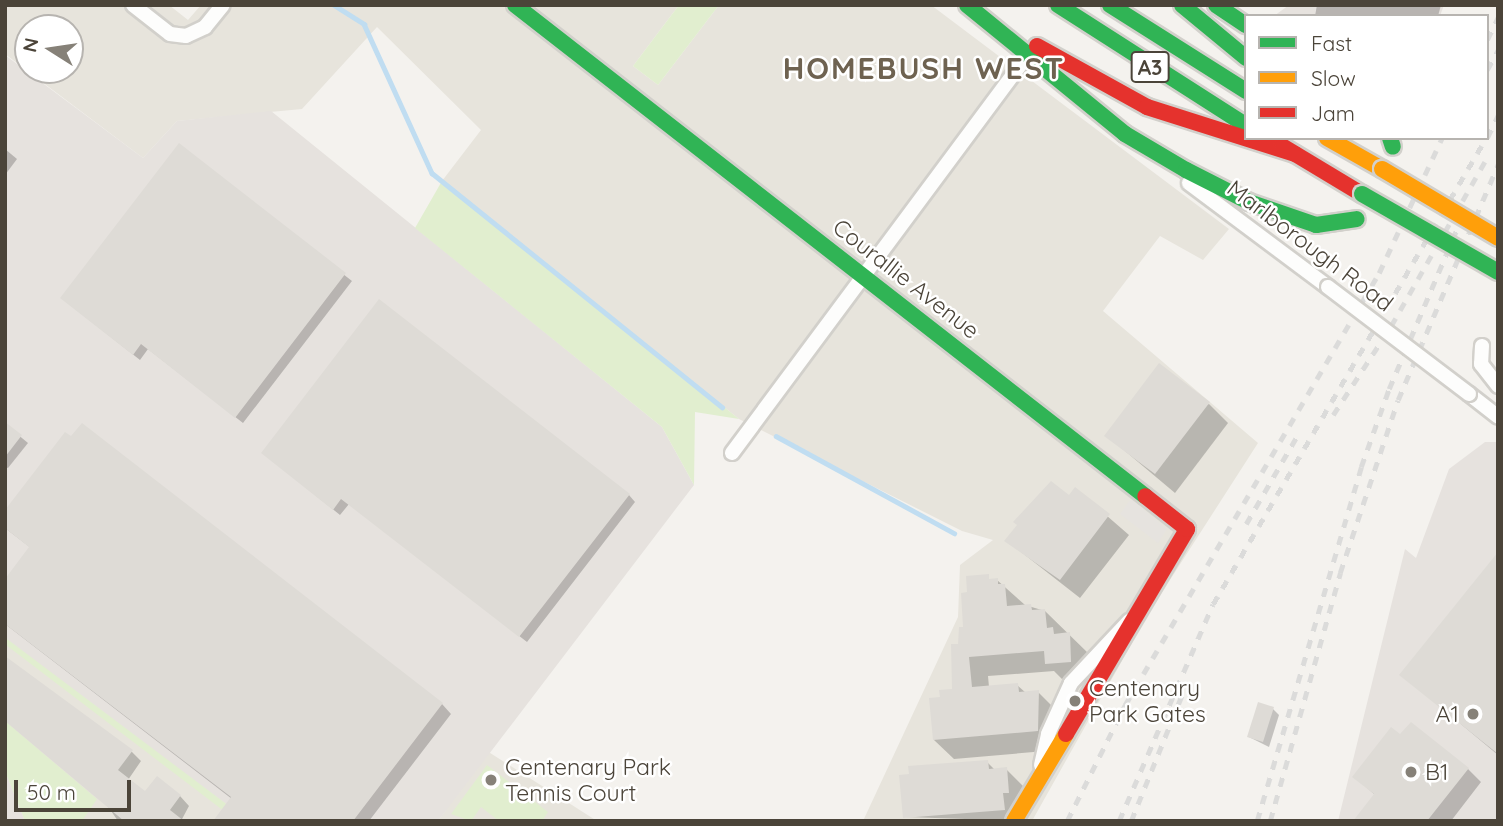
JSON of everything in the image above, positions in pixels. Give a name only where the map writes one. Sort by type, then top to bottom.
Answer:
[{"type":"main road","name":"Courallie Avenue","points":[[515,5],[1187,528],[1135,614],[1092,695],[1039,773],[1014,821]]},
{"type":"main road","points":[[967,5],[1125,134],[1249,202],[1316,225],[1357,219]]},
{"type":"main road","points":[[979,5],[1054,57],[1147,107],[1244,138]]},
{"type":"main road","name":"A3","points":[[1058,5],[1244,124]]},
{"type":"main road","name":"A3","points":[[1110,5],[1244,90]]},
{"type":"main road","points":[[1182,5],[1244,56]]},
{"type":"main road","points":[[1216,5],[1244,24]]},
{"type":"main road","points":[[1251,140],[1295,154]]},
{"type":"main road","points":[[1271,140],[1498,272]]},
{"type":"main road","points":[[1330,140],[1498,238]]},
{"type":"main road","points":[[1351,140],[1367,161]]},
{"type":"street","points":[[133,5],[170,34],[186,36],[205,27],[223,5]]},
{"type":"street","points":[[732,453],[862,273],[1027,56]]},
{"type":"street","name":"Marlborough Road","points":[[1125,134],[1498,417]]},
{"type":"street","points":[[1482,346],[1481,364],[1498,386]]},
{"type":"street","name":"Courallie Avenue","points":[[1039,773],[1048,734],[1071,683],[1135,614]]},
{"type":"street","points":[[1071,683],[1092,695]]},
{"type":"shaded area","points":[[5,5],[169,5],[188,20],[201,5],[679,5],[633,66],[658,85],[719,5],[931,5],[1229,229],[1203,260],[1160,236],[1103,311],[1258,443],[1150,611],[1032,821],[863,821],[958,617],[960,565],[993,540],[962,531],[739,419],[442,181],[481,130],[377,27],[302,109],[177,121],[143,158],[45,84],[84,84],[84,14],[14,14],[14,61],[5,54]]},
{"type":"shaded area","points":[[1289,5],[1444,5],[1441,14],[1277,14]]},
{"type":"shaded area","points":[[5,55],[14,62],[14,84],[44,84],[143,158],[177,121],[271,111],[662,427],[694,485],[438,821],[249,821],[5,641]]},
{"type":"shaded area","points":[[1485,442],[1498,442],[1498,821],[1338,821],[1405,549],[1416,558],[1449,469]]},
{"type":"shaded area","points":[[1131,499],[1167,529],[1158,543],[1120,514]]},
{"type":"shaded area","points":[[7,639],[249,821],[25,821],[5,771]]},
{"type":"shaded area","points":[[487,751],[597,821],[438,821]]},
{"type":"shaded area","points":[[5,771],[25,821],[5,821]]},
{"type":"green space","points":[[679,5],[719,5],[658,85],[633,66]]},
{"type":"green space","points":[[442,181],[739,419],[695,412],[694,485],[662,427],[415,228]]},
{"type":"green space","points":[[7,639],[249,821],[237,821],[6,645]]},
{"type":"green space","points":[[5,721],[97,799],[82,821],[25,821],[5,771]]},
{"type":"green space","name":"Centenary Park Tennis Court","points":[[487,765],[548,812],[542,821],[499,821],[481,807],[471,821],[451,814]]},
{"type":"building","points":[[179,143],[346,273],[235,418],[141,344],[133,355],[60,298]]},
{"type":"building","points":[[379,299],[630,494],[519,637],[341,499],[333,510],[261,453]]},
{"type":"building","points":[[1159,363],[1210,402],[1155,474],[1104,436]]},
{"type":"building","points":[[5,422],[22,435],[5,457]]},
{"type":"building","points":[[82,423],[443,703],[353,821],[213,821],[231,797],[5,624],[5,579],[29,547],[5,528],[5,510],[65,432],[71,436]]},
{"type":"building","points":[[1051,481],[1069,495],[1075,487],[1110,514],[1060,580],[1004,541],[1017,525],[1013,522]]},
{"type":"building","name":"A1","points":[[1498,552],[1498,754],[1399,675]]},
{"type":"building","points":[[989,574],[989,579],[998,578],[998,584],[1005,584],[1007,606],[1031,604],[1032,610],[1045,609],[1047,628],[1053,627],[1054,634],[1070,632],[1071,662],[1045,664],[1044,651],[969,657],[972,687],[1018,683],[1019,692],[1039,690],[1038,731],[933,740],[929,698],[940,697],[939,690],[952,689],[951,644],[958,644],[959,627],[963,627],[961,593],[967,592],[966,576]]},
{"type":"building","points":[[5,656],[133,750],[118,770],[145,791],[157,776],[181,795],[170,810],[184,821],[124,821],[5,721]]},
{"type":"building","points":[[1258,702],[1274,707],[1263,742],[1247,737]]},
{"type":"building","name":"B1","points":[[1411,722],[1469,768],[1427,821],[1353,821],[1374,794],[1352,777],[1391,727],[1400,734]]},
{"type":"building","points":[[988,760],[989,769],[1007,767],[1009,793],[1003,793],[1005,810],[903,818],[899,775],[909,774],[908,766]]},
{"type":"waterway","points":[[334,5],[364,24],[432,173],[722,407]]},
{"type":"waterway","points":[[776,436],[954,533]]},
{"type":"railway","points":[[1489,36],[1498,17]]},
{"type":"railway","points":[[1489,66],[1498,50]]},
{"type":"railway","points":[[1489,134],[1498,115]]},
{"type":"railway","points":[[1067,821],[1125,705],[1379,273],[1441,140]]},
{"type":"railway","points":[[1119,821],[1213,604],[1485,140]]},
{"type":"railway","points":[[1333,415],[1391,326],[1489,154]]},
{"type":"railway","points":[[1270,821],[1340,573],[1398,400],[1498,164]]},
{"type":"railway","points":[[1257,821],[1361,467],[1389,389],[1461,219]]},
{"type":"railway","points":[[1246,524],[1297,436]]},
{"type":"railway","points":[[1131,821],[1183,692]]},
{"type":"traffic: fast","points":[[515,5],[1145,496]]},
{"type":"traffic: fast","points":[[967,5],[1125,134],[1186,170],[1249,202],[1316,225],[1357,219]]},
{"type":"traffic: fast","points":[[1058,5],[1244,124]]},
{"type":"traffic: fast","points":[[1110,5],[1244,90]]},
{"type":"traffic: fast","points":[[1182,5],[1244,56]]},
{"type":"traffic: fast","points":[[1216,5],[1244,24]]},
{"type":"traffic: fast","points":[[1391,140],[1393,147]]},
{"type":"traffic: fast","points":[[1362,194],[1498,272]]},
{"type":"traffic: slow","points":[[1331,140],[1382,169]]},
{"type":"traffic: slow","points":[[1382,169],[1498,238]]},
{"type":"traffic: slow","points":[[1014,821],[1066,734]]},
{"type":"traffic: jam","points":[[1037,46],[1147,107],[1244,138]]},
{"type":"traffic: jam","points":[[1251,140],[1295,154]]},
{"type":"traffic: jam","points":[[1282,146],[1362,194]]},
{"type":"traffic: jam","points":[[1066,734],[1187,529],[1145,496]]},
{"type":"place","name":"Centenary Park Gates","points":[[1075,701]]},
{"type":"place","name":"A1","points":[[1473,714]]},
{"type":"place","name":"B1","points":[[1411,772]]},
{"type":"place","name":"Centenary Park Tennis Court","points":[[491,780]]},
{"type":"district","name":"HOMEBUSH WEST","points":[[924,68]]}]
